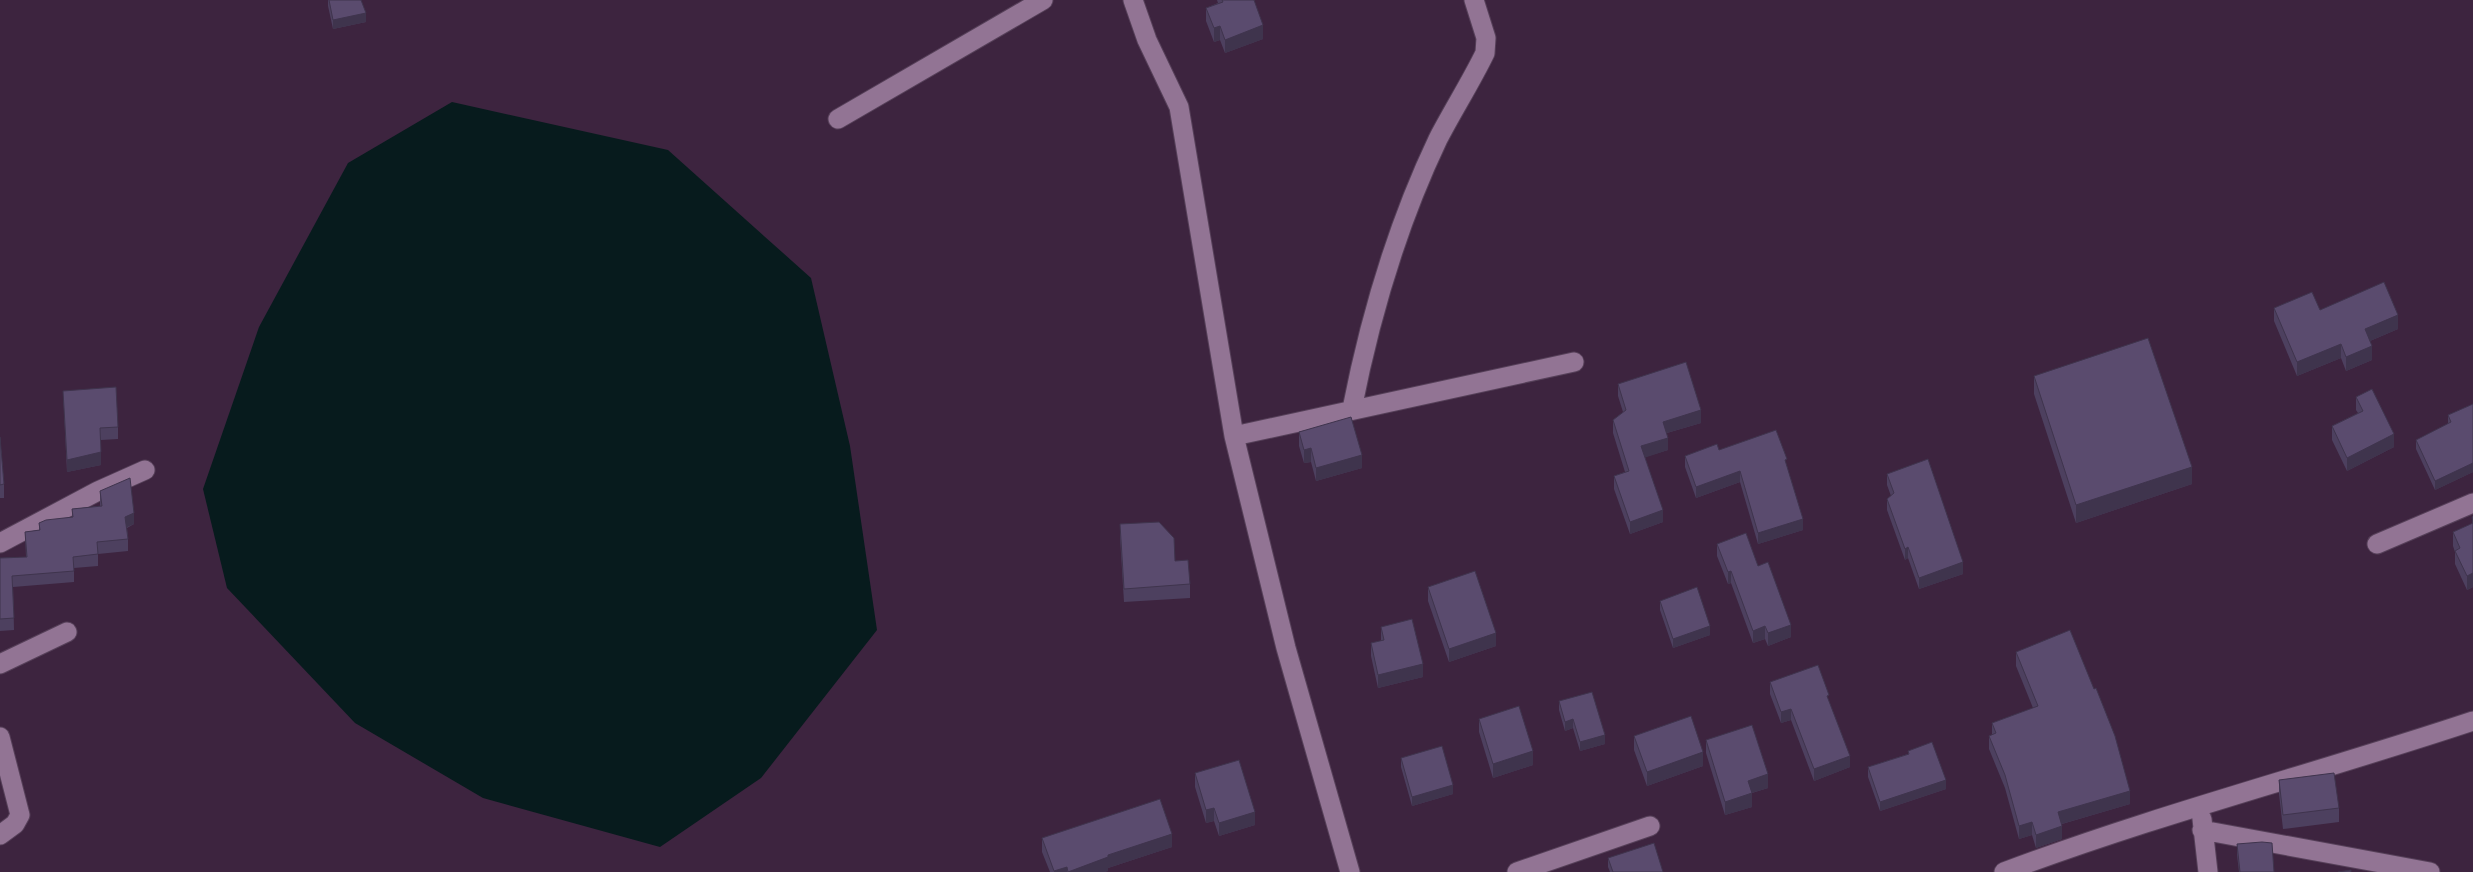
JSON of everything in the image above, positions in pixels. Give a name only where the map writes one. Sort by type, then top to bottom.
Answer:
[{"type":"street","points":[[838,119],[1043,0]]},
{"type":"street","points":[[1133,0],[1147,40],[1179,107],[1234,436],[1286,648],[1345,871]]},
{"type":"street","points":[[1352,409],[1365,340],[1398,236],[1438,140],[1485,53],[1486,38],[1474,0]]},
{"type":"street","points":[[1234,436],[1574,362]]},
{"type":"street","points":[[0,543],[74,503],[144,470]]},
{"type":"street","points":[[2377,544],[2473,502]]},
{"type":"street","points":[[0,664],[67,632]]},
{"type":"street","points":[[2004,872],[2023,868],[2202,804],[2370,756],[2473,721]]},
{"type":"street","points":[[0,737],[20,815],[15,824],[0,835]]},
{"type":"street","points":[[2202,804],[2202,830],[2208,872]]},
{"type":"street","points":[[1517,872],[1650,826]]},
{"type":"street","points":[[2202,830],[2430,872]]},
{"type":"shaded area","points":[[452,102],[668,150],[811,278],[850,446],[877,630],[761,778],[660,847],[483,798],[355,723],[227,588],[203,489],[259,327],[348,163]]},
{"type":"building","points":[[329,0],[361,0],[366,13],[333,20]]},
{"type":"building","points":[[1222,0],[1254,0],[1263,25],[1225,40],[1220,26],[1214,28],[1206,8],[1223,2]]},
{"type":"building","points":[[2384,282],[2398,315],[2365,329],[2372,346],[2346,357],[2341,344],[2297,362],[2274,308],[2312,292],[2320,310]]},
{"type":"building","points":[[2148,338],[2192,467],[2076,505],[2034,376]]},
{"type":"building","points":[[1686,362],[1701,410],[1663,422],[1668,438],[1641,446],[1663,510],[1630,522],[1614,476],[1629,471],[1613,420],[1626,410],[1618,384]]},
{"type":"building","points":[[116,387],[118,427],[100,428],[101,452],[67,460],[63,391]]},
{"type":"building","points":[[2372,389],[2394,434],[2347,458],[2332,426],[2363,411],[2356,397]]},
{"type":"building","points":[[2473,404],[2473,463],[2435,481],[2416,440],[2451,422],[2448,415]]},
{"type":"building","points":[[1351,417],[1362,455],[1316,468],[1311,448],[1304,450],[1299,432]]},
{"type":"building","points":[[1776,430],[1787,459],[1785,460],[1803,519],[1758,533],[1740,471],[1696,487],[1685,456],[1717,444],[1719,450]]},
{"type":"building","points":[[0,437],[4,484],[0,485]]},
{"type":"building","points":[[1928,459],[1963,562],[1919,578],[1908,547],[1905,549],[1887,499],[1894,493],[1887,474]]},
{"type":"building","points":[[130,478],[134,513],[125,517],[128,539],[97,542],[98,554],[73,557],[74,571],[12,576],[14,618],[0,619],[0,558],[27,557],[25,532],[40,530],[39,523],[46,520],[73,517],[72,509],[102,506],[100,491]]},
{"type":"building","points":[[1159,522],[1174,538],[1175,561],[1188,560],[1190,584],[1124,589],[1120,524]]},
{"type":"building","points":[[2473,523],[2473,573],[2467,576],[2455,551],[2460,548],[2453,532]]},
{"type":"building","points":[[1746,533],[1758,566],[1768,562],[1791,625],[1768,633],[1765,626],[1753,631],[1731,571],[1728,572],[1717,544]]},
{"type":"building","points":[[1475,571],[1496,633],[1449,649],[1428,587]]},
{"type":"building","points":[[1697,587],[1710,626],[1673,639],[1660,601]]},
{"type":"building","points":[[1412,619],[1423,664],[1378,675],[1371,643],[1384,640],[1381,627]]},
{"type":"building","points":[[2070,630],[2115,736],[2130,791],[2058,812],[2062,826],[2036,835],[2032,822],[2019,826],[2005,775],[1989,736],[1996,733],[1992,723],[2038,706],[2016,652]]},
{"type":"building","points":[[1818,665],[1829,695],[1827,696],[1850,756],[1814,769],[1791,709],[1781,712],[1770,682]]},
{"type":"building","points":[[1592,692],[1605,735],[1580,742],[1573,719],[1565,722],[1559,701]]},
{"type":"building","points":[[1519,706],[1533,751],[1493,764],[1479,719]]},
{"type":"building","points":[[1691,716],[1703,752],[1647,772],[1634,736]]},
{"type":"building","points":[[1752,725],[1768,774],[1748,781],[1752,793],[1725,802],[1706,740]]},
{"type":"building","points":[[1932,742],[1946,780],[1880,802],[1868,767],[1909,754],[1908,751]]},
{"type":"building","points":[[1442,746],[1453,785],[1412,797],[1401,758]]},
{"type":"building","points":[[1239,760],[1255,812],[1219,823],[1214,808],[1206,810],[1195,773]]},
{"type":"building","points":[[2334,773],[2339,808],[2283,815],[2279,780]]},
{"type":"building","points":[[1160,799],[1172,834],[1108,855],[1108,857],[1068,872],[1067,867],[1054,871],[1042,838]]},
{"type":"building","points":[[1654,843],[1663,872],[1613,872],[1608,858]]},
{"type":"building","points":[[2272,843],[2274,872],[2240,872],[2237,844]]}]
